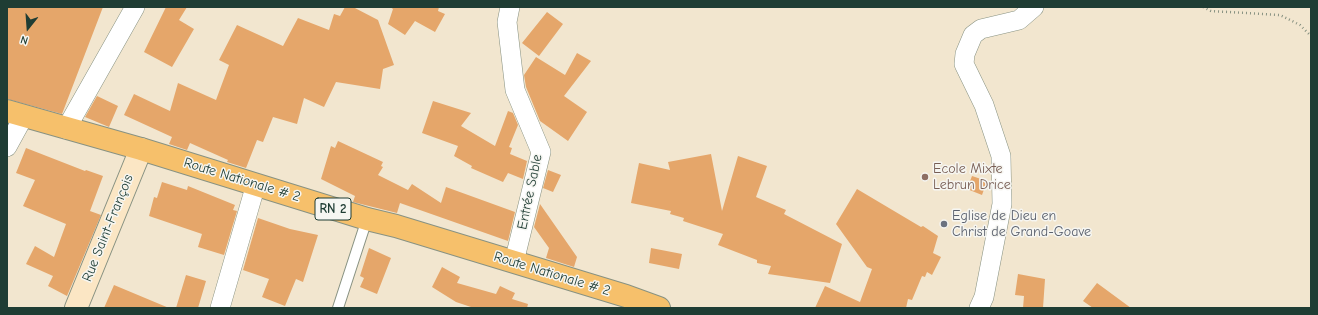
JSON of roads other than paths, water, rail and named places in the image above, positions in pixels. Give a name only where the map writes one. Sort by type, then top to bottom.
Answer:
[{"type":"main road","name":"Route Nationale # 2","points":[[16,114],[141,149],[367,219],[396,226],[514,262],[659,308]]},
{"type":"street","points":[[66,128],[135,7]]},
{"type":"street","name":"Entrée Sable","points":[[510,7],[506,22],[516,90],[541,152],[514,262]]},
{"type":"street","points":[[979,308],[984,297],[1002,204],[1001,156],[984,105],[964,64],[964,54],[973,35],[981,29],[1019,20],[1034,7]]},
{"type":"street","points":[[7,147],[16,114]]},
{"type":"street","name":"Rue Saint-François","points":[[76,308],[141,149]]},
{"type":"street","points":[[220,308],[256,184]]},
{"type":"lane","points":[[338,308],[367,219]]},
{"type":"place","name":"Ecole Mixte Lebrun Drice","points":[[925,177]]},
{"type":"place","name":"Eglise de Dieu en Christ de Grand-Goave","points":[[944,224]]}]
